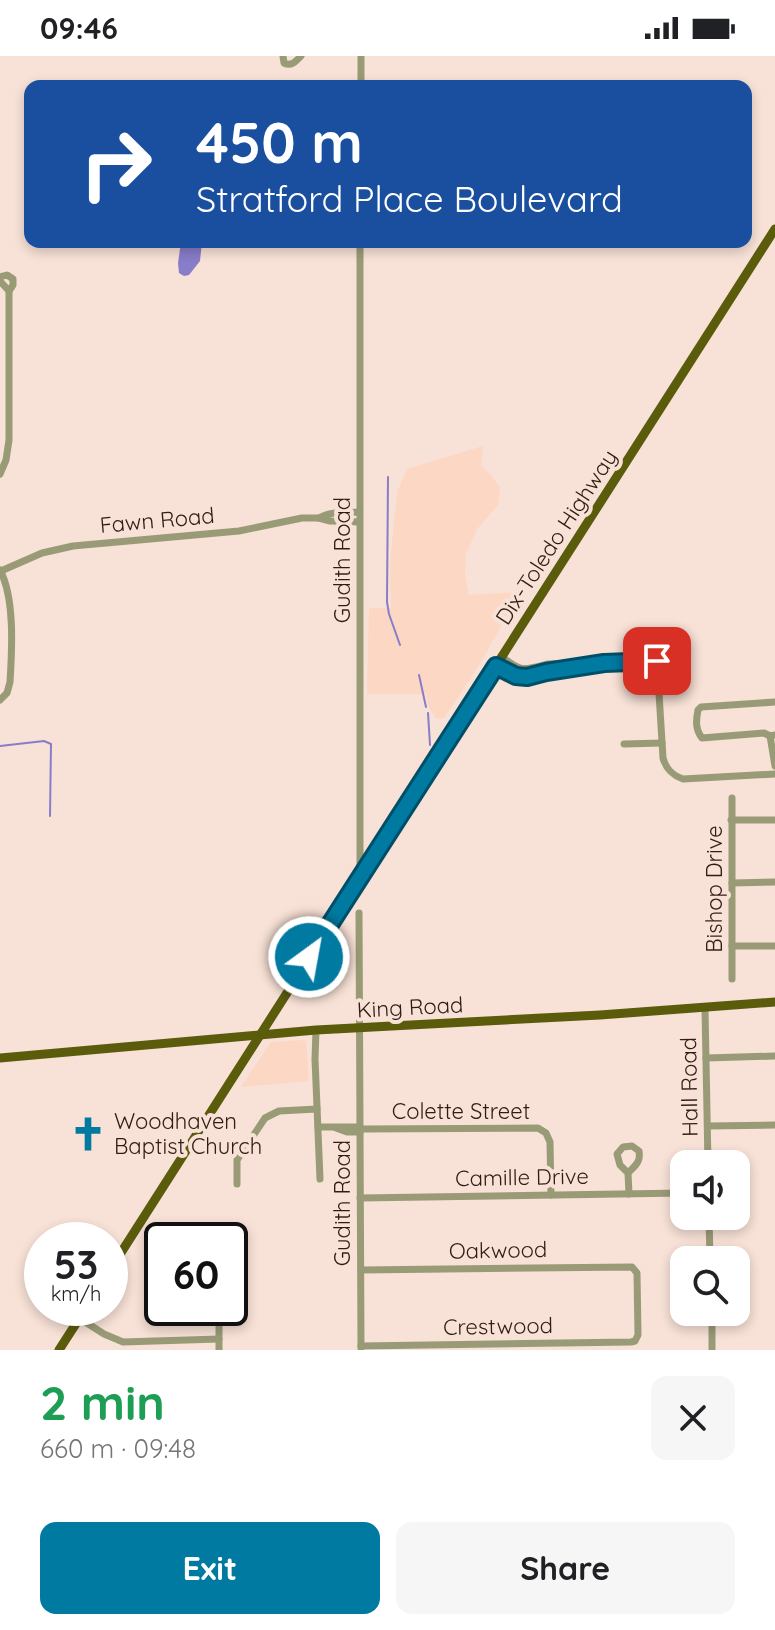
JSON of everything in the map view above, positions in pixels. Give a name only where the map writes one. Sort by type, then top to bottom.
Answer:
[{"type":"main road","name":"Dix-Toledo Highway","points":[[128,1242],[775,229]]},
{"type":"main road","name":"King Road","points":[[0,1058],[316,1030],[705,1009],[775,1002]]},
{"type":"main road","points":[[59,1350],[74,1326]]},
{"type":"street","points":[[283,56],[284,63],[290,65],[301,56]]},
{"type":"street","points":[[361,56],[361,80]]},
{"type":"street","name":"Gudith Road","points":[[360,248],[360,877]]},
{"type":"street","points":[[0,474],[9,440],[4,283]]},
{"type":"street","name":"Fawn Road","points":[[319,518],[325,514],[359,512]]},
{"type":"street","name":"Fawn Road","points":[[0,570],[42,553],[73,546],[239,531],[292,519],[359,522]]},
{"type":"street","points":[[0,570],[10,596],[7,639],[11,677],[7,693],[0,700]]},
{"type":"street","points":[[498,661],[516,676],[527,677],[545,669],[667,660]]},
{"type":"street","points":[[657,661],[663,758],[667,769],[683,779],[775,774]]},
{"type":"street","points":[[775,702],[701,707],[696,724],[702,738],[764,733],[772,736],[775,766]]},
{"type":"street","points":[[624,744],[662,743]]},
{"type":"street","name":"Bishop Drive","points":[[732,798],[732,979]]},
{"type":"street","points":[[731,820],[775,820]]},
{"type":"street","points":[[732,883],[775,882]]},
{"type":"street","name":"Gudith Road","points":[[359,913],[361,1348]]},
{"type":"street","points":[[732,946],[775,946]]},
{"type":"street","name":"Hall Road","points":[[705,1009],[708,1150]]},
{"type":"street","points":[[316,1030],[320,1179]]},
{"type":"street","points":[[706,1058],[775,1056]]},
{"type":"street","points":[[237,1184],[237,1160],[265,1118],[279,1111],[317,1109]]},
{"type":"street","points":[[708,1126],[775,1125]]},
{"type":"street","name":"Colette Street","points":[[318,1127],[538,1128],[546,1133],[550,1142],[551,1195]]},
{"type":"street","points":[[628,1173],[629,1194]]},
{"type":"street","name":"Camille Drive","points":[[360,1198],[670,1193]]},
{"type":"street","name":"Oakwood","points":[[361,1270],[624,1266],[636,1269],[638,1335],[635,1341]]},
{"type":"street","points":[[92,1326],[123,1342],[219,1339]]},
{"type":"street","points":[[219,1326],[219,1350]]},
{"type":"street","points":[[712,1326],[712,1350]]},
{"type":"street","name":"Crestwood","points":[[361,1348],[535,1347],[635,1341]]},
{"type":"shaded area","points":[[180,248],[201,248],[200,261],[189,275],[179,273]]},
{"type":"shaded area","points":[[483,446],[481,466],[500,488],[498,505],[478,528],[466,553],[465,575],[469,595],[520,592],[481,662],[444,718],[437,719],[429,708],[426,694],[367,694],[369,608],[391,608],[390,565],[394,521],[398,490],[407,469]]},
{"type":"shaded area","points":[[306,1040],[309,1081],[241,1087],[271,1042]]},
{"type":"waterway","points":[[388,477],[387,602],[400,645]]},
{"type":"waterway","points":[[419,675],[426,707]]},
{"type":"waterway","points":[[428,713],[430,745]]},
{"type":"waterway","points":[[0,746],[44,741],[51,744],[50,816]]},
{"type":"place","name":"Woodhaven Baptist Church","points":[[88,1134]]},
{"type":"route","points":[[309,957],[496,666],[516,676],[527,677],[604,663],[657,661]]}]
